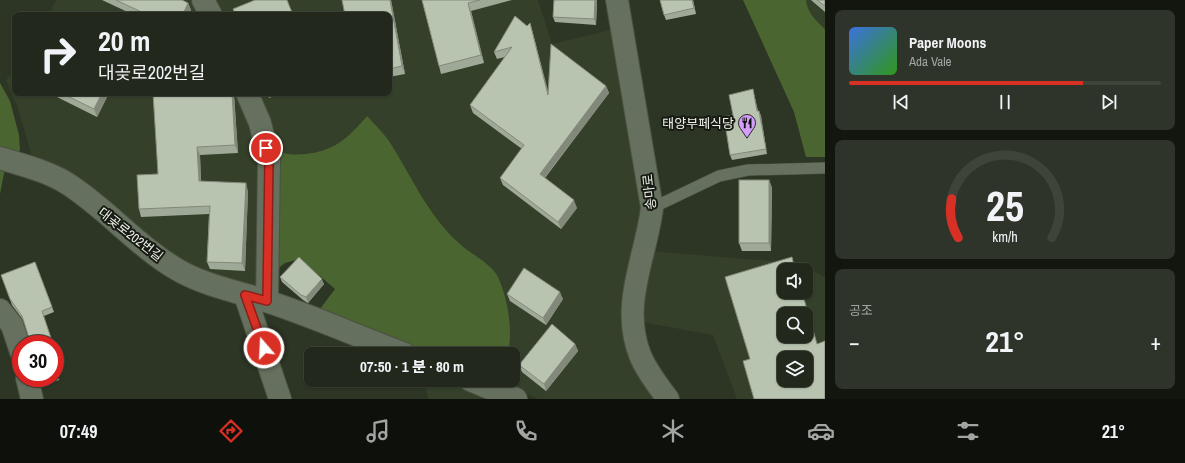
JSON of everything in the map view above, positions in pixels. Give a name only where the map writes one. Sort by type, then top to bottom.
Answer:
[{"type":"street","points":[[204,0],[210,12]]},
{"type":"street","name":"송마로","points":[[617,0],[652,208],[649,233],[638,270],[633,300],[633,324],[640,355],[668,399]]},
{"type":"street","points":[[248,96],[260,123],[269,160],[267,301]]},
{"type":"street","name":"대곶로202번길","points":[[0,158],[49,175],[66,183],[81,193],[130,235],[178,270],[219,288],[267,301],[387,347]]},
{"type":"street","points":[[245,295],[280,399]]},
{"type":"street","points":[[0,310],[12,325],[15,335]]},
{"type":"street","points":[[29,387],[32,399]]},
{"type":"street","points":[[487,387],[516,399]]},
{"type":"lane","points":[[652,208],[719,176],[748,170],[825,168]]},
{"type":"shaded area","points":[[56,0],[198,0],[204,12],[50,12]]},
{"type":"shaded area","points":[[213,0],[538,0],[552,44],[614,29],[642,201],[641,221],[622,297],[621,321],[627,350],[656,399],[538,399],[511,387],[520,387],[520,347],[508,347],[509,320],[488,266],[459,243],[439,222],[367,116],[354,131],[339,144],[322,152],[285,155],[275,149],[255,96],[392,96],[392,12],[219,12]]},
{"type":"shaded area","points":[[806,0],[825,0],[825,29],[815,20],[807,7]]},
{"type":"shaded area","points":[[12,73],[12,94],[6,80]]},
{"type":"shaded area","points":[[13,96],[241,96],[251,120],[260,164],[258,288],[216,277],[175,257],[33,161],[18,108]]},
{"type":"shaded area","points":[[651,251],[794,263],[777,263],[777,299],[813,299],[813,271],[825,277],[825,399],[737,399],[713,335],[642,322],[642,305]]},
{"type":"shaded area","points":[[425,387],[465,387],[495,399],[428,399]]},
{"type":"green space","points":[[743,0],[806,0],[810,12],[825,29],[825,157],[806,157],[794,112]]},
{"type":"green space","points":[[0,83],[10,101],[19,135],[20,150],[4,173],[0,194]]},
{"type":"green space","points":[[367,116],[389,141],[421,195],[438,220],[459,243],[495,272],[502,286],[509,315],[509,347],[414,347],[320,309],[335,289],[300,259],[285,263],[276,270],[275,149],[293,154],[305,154],[325,150],[340,142],[354,131]]},
{"type":"building","points":[[116,0],[182,0],[188,3],[184,12],[142,12]]},
{"type":"building","points":[[255,0],[287,0],[292,12],[234,12],[233,9]]},
{"type":"building","points":[[342,0],[390,0],[402,66],[392,68],[392,12],[344,12]]},
{"type":"building","points":[[422,0],[480,0],[468,3],[481,55],[439,66]]},
{"type":"building","points":[[554,0],[595,0],[594,19],[553,17]]},
{"type":"building","points":[[660,0],[692,0],[694,8],[664,15]]},
{"type":"building","points":[[817,0],[825,0],[825,6]]},
{"type":"building","points":[[515,16],[527,26],[530,23],[548,95],[551,44],[606,86],[540,174],[574,200],[558,222],[500,178],[524,145],[470,105],[512,47],[494,52]]},
{"type":"building","name":"태양부페식당","points":[[753,89],[757,111],[759,111],[766,149],[730,155],[724,117],[733,115],[729,95]]},
{"type":"building","points":[[67,96],[100,96],[94,109]]},
{"type":"building","points":[[153,96],[232,96],[235,145],[197,147],[199,181],[246,183],[242,263],[207,262],[210,206],[139,209],[137,175],[158,174]]},
{"type":"building","points":[[739,180],[769,180],[769,243],[739,243]]},
{"type":"building","points":[[299,257],[322,279],[306,297],[301,295],[280,277]]},
{"type":"building","points":[[792,257],[793,263],[777,263],[777,299],[804,299],[806,307],[777,307],[777,343],[813,343],[813,330],[817,344],[825,341],[825,399],[754,399],[743,361],[750,359],[725,277]]},
{"type":"building","points":[[35,262],[52,307],[42,311],[50,335],[28,335],[22,316],[10,299],[1,275]]},
{"type":"building","points":[[524,268],[560,292],[543,318],[507,294]]},
{"type":"building","points":[[552,324],[575,344],[544,384],[520,366],[520,364]]},
{"type":"place","name":"태양부페식당","points":[[747,138]]},
{"type":"route","points":[[264,348],[245,295],[267,301],[266,238],[269,160],[266,148]]}]
